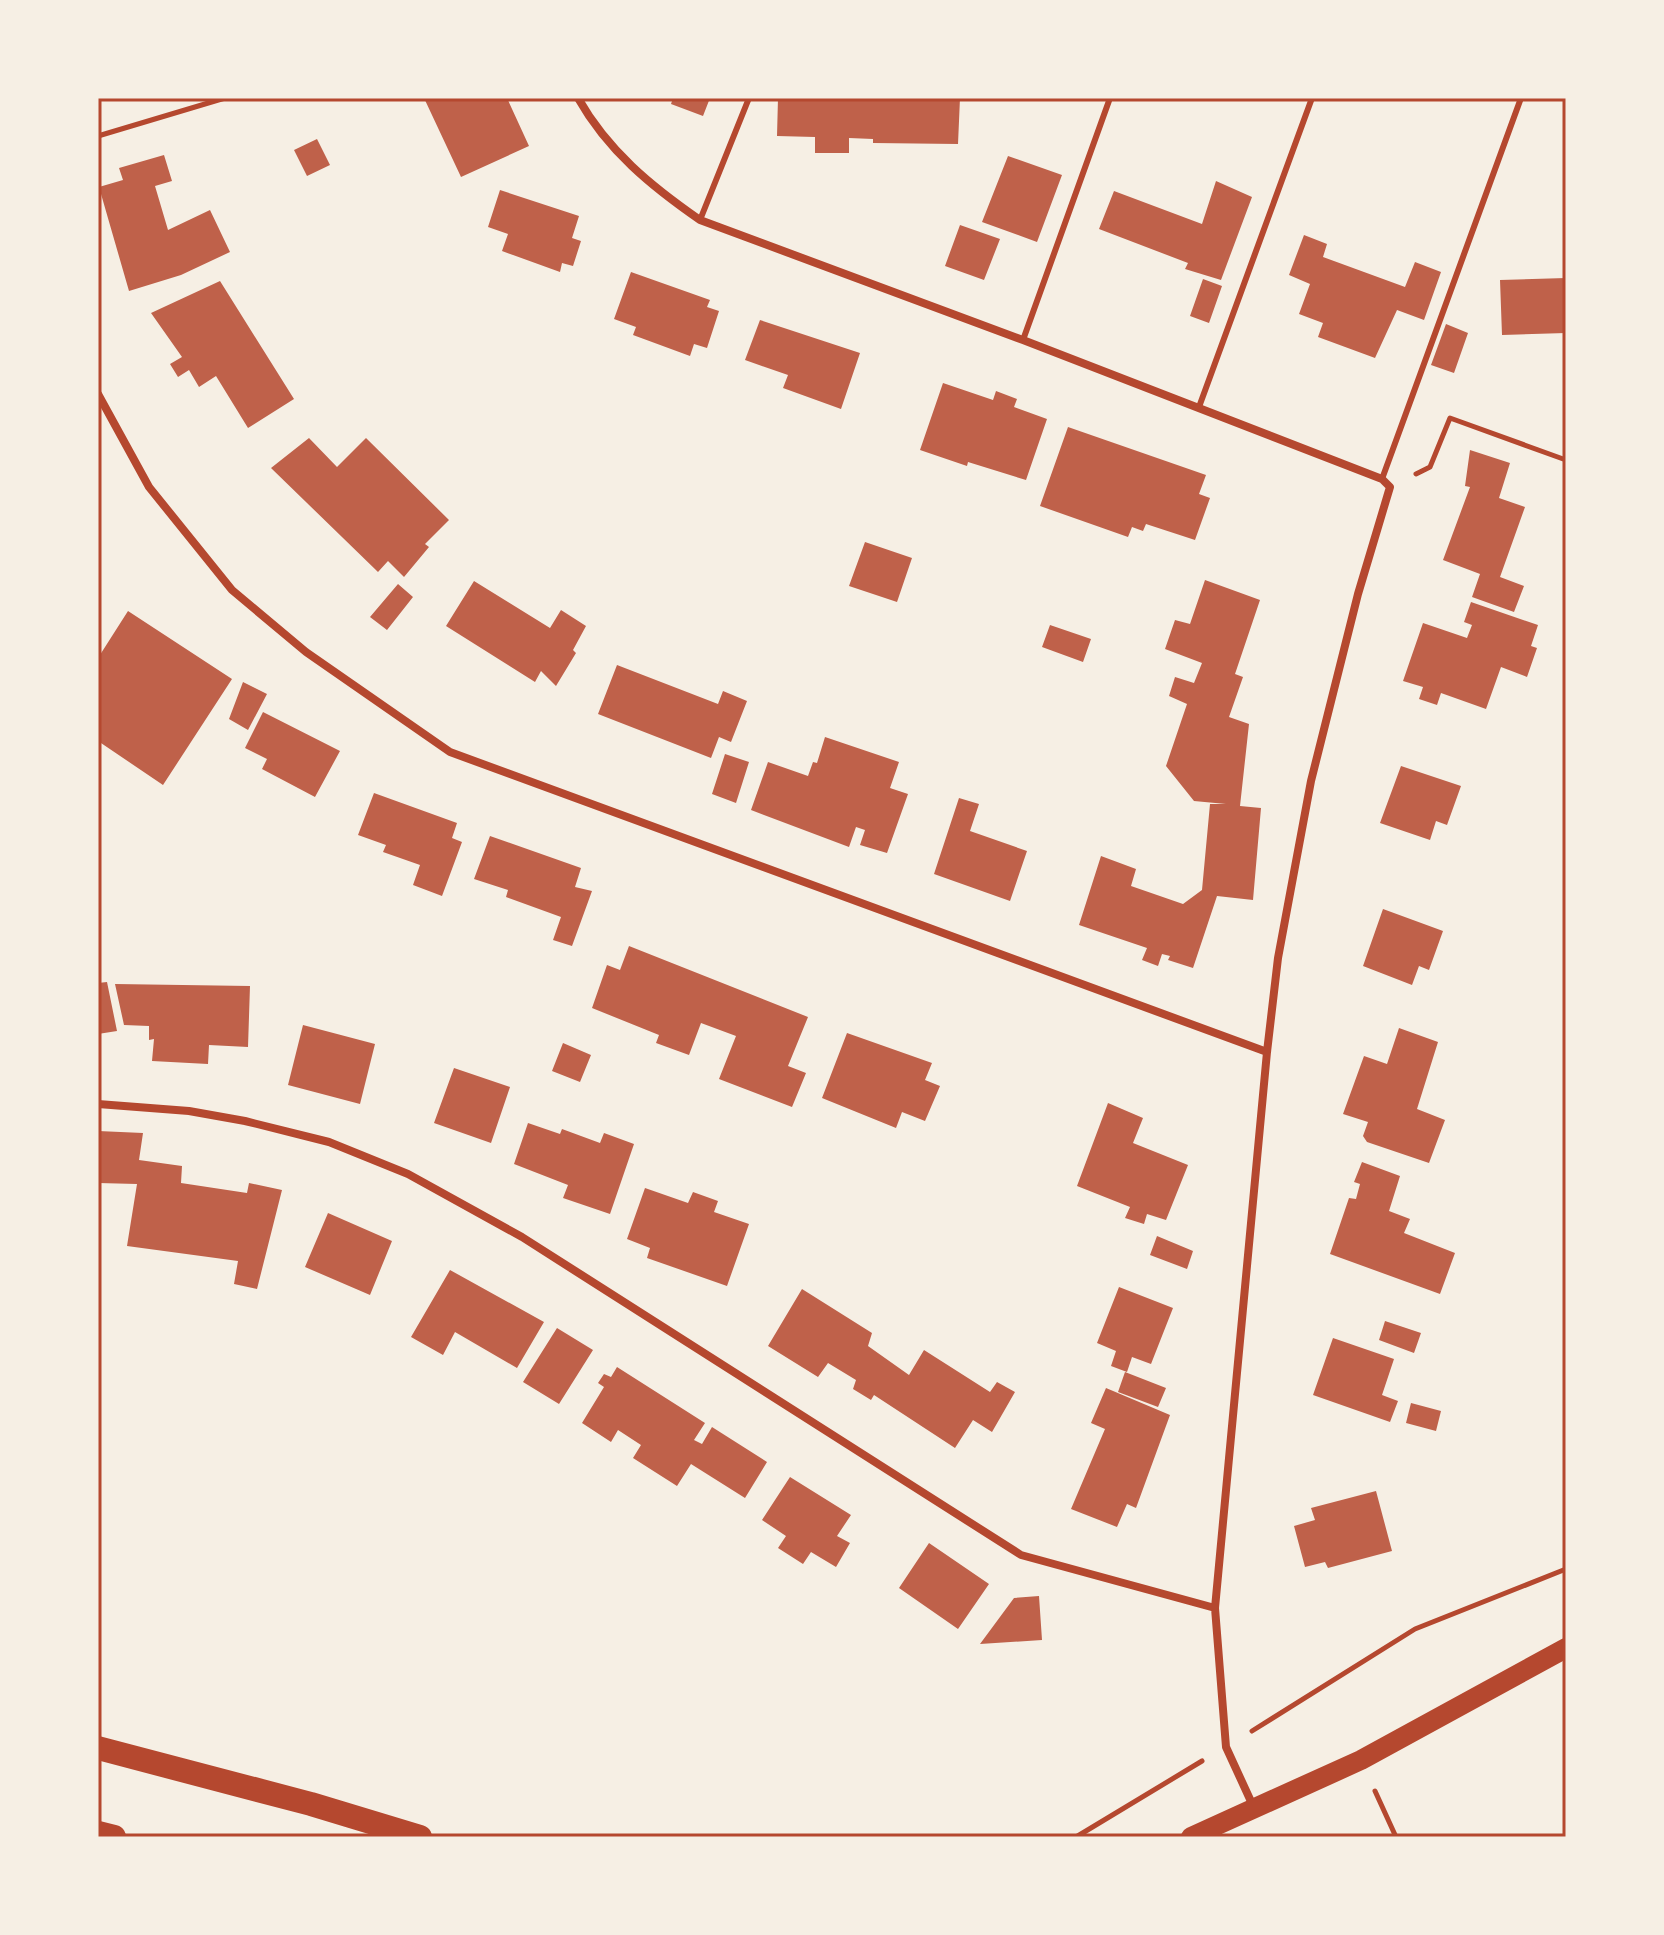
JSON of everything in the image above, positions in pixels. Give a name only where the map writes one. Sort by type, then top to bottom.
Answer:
[{"type":"highway","points":[[98,1748],[420,1837]]},
{"type":"highway","points":[[98,1833],[114,1837]]},
{"type":"main road","points":[[1191,1837],[1361,1760],[1566,1648]]},
{"type":"street","points":[[578,98],[613,148],[648,184],[700,220],[1199,407],[1382,479],[1390,487],[1358,594],[1311,781],[1278,958],[1267,1052],[1215,1608],[1226,1747],[1254,1809]]},
{"type":"street","points":[[98,394],[149,487],[232,590],[306,652],[450,752],[1267,1052]]},
{"type":"street","points":[[98,1104],[189,1111],[245,1121],[329,1142],[408,1174],[522,1237],[1021,1555],[1215,1608]]},
{"type":"lane","points":[[700,220],[749,98]]},
{"type":"lane","points":[[1023,340],[1110,98]]},
{"type":"lane","points":[[1199,407],[1312,98]]},
{"type":"lane","points":[[1382,479],[1521,98]]},
{"type":"path","points":[[98,136],[225,98]]},
{"type":"path","points":[[1390,487],[1430,467],[1450,418],[1566,460]]},
{"type":"path","points":[[1076,1837],[1415,1629],[1566,1569]]},
{"type":"path","points":[[1382,1808],[1396,1837]]},
{"type":"building","points":[[424,98],[507,98],[529,146],[461,177]]},
{"type":"building","points":[[673,98],[710,98],[703,116],[671,104]]},
{"type":"building","points":[[778,98],[960,98],[958,144],[873,143],[873,139],[849,138],[849,153],[815,153],[815,137],[777,136]]},
{"type":"building","points":[[317,139],[330,165],[307,176],[294,150]]},
{"type":"building","points":[[164,155],[172,181],[155,186],[168,230],[210,210],[230,252],[181,275],[129,291],[99,187],[123,180],[119,168]]},
{"type":"building","points":[[1008,156],[1062,175],[1037,242],[982,222]]},
{"type":"building","points":[[1216,181],[1252,197],[1221,280],[1185,269],[1188,263],[1099,229],[1114,191],[1202,224]]},
{"type":"building","points":[[500,190],[579,216],[572,238],[581,241],[573,266],[562,263],[560,272],[502,251],[508,234],[488,227]]},
{"type":"building","points":[[960,225],[1000,239],[984,280],[945,266]]},
{"type":"building","points":[[1304,235],[1327,244],[1323,257],[1405,287],[1415,262],[1441,272],[1424,320],[1397,310],[1375,358],[1318,337],[1323,323],[1299,314],[1310,284],[1289,275]]},
{"type":"building","points":[[631,272],[710,300],[707,307],[719,311],[707,348],[694,344],[690,356],[633,335],[636,327],[614,319]]},
{"type":"building","points":[[1566,278],[1566,333],[1502,335],[1500,280]]},
{"type":"building","points":[[1203,279],[1222,286],[1209,323],[1190,316]]},
{"type":"building","points":[[220,281],[294,399],[248,428],[216,376],[199,387],[189,370],[178,377],[170,364],[182,357],[151,313]]},
{"type":"building","points":[[760,320],[860,353],[841,409],[783,388],[788,375],[745,360]]},
{"type":"building","points":[[1446,324],[1468,333],[1454,373],[1431,365]]},
{"type":"building","points":[[943,383],[993,400],[996,391],[1017,399],[1014,407],[1047,419],[1026,480],[968,462],[967,466],[920,450]]},
{"type":"building","points":[[1068,427],[1206,475],[1199,494],[1210,498],[1195,540],[1146,524],[1143,531],[1132,527],[1128,537],[1040,506]]},
{"type":"building","points":[[309,438],[337,467],[366,438],[449,520],[425,544],[429,547],[404,577],[388,561],[378,572],[271,468]]},
{"type":"building","points":[[1470,450],[1510,463],[1499,498],[1525,507],[1500,577],[1524,586],[1514,612],[1472,597],[1480,574],[1443,560],[1470,487],[1465,486]]},
{"type":"building","points":[[865,542],[912,558],[897,602],[849,586]]},
{"type":"building","points":[[1205,580],[1260,600],[1235,674],[1243,677],[1229,717],[1249,724],[1240,806],[1261,808],[1253,900],[1217,896],[1193,968],[1168,960],[1170,956],[1162,954],[1158,966],[1142,960],[1147,948],[1079,925],[1101,856],[1136,869],[1131,886],[1183,904],[1202,890],[1210,804],[1226,804],[1194,801],[1166,766],[1187,704],[1169,696],[1175,677],[1194,683],[1202,663],[1165,649],[1175,620],[1190,624]]},
{"type":"building","points":[[474,581],[550,628],[561,610],[586,626],[573,650],[576,653],[556,686],[541,671],[535,682],[446,626]]},
{"type":"building","points":[[398,584],[413,597],[387,630],[370,617]]},
{"type":"building","points":[[1471,602],[1538,625],[1531,646],[1537,648],[1527,677],[1501,667],[1486,709],[1441,693],[1437,705],[1419,699],[1423,687],[1403,681],[1423,623],[1467,638],[1472,625],[1464,622]]},
{"type":"building","points":[[128,611],[232,679],[163,785],[98,741],[98,658]]},
{"type":"building","points":[[1050,625],[1091,639],[1083,662],[1042,647]]},
{"type":"building","points":[[617,665],[718,704],[723,691],[747,701],[731,742],[719,737],[711,758],[598,714]]},
{"type":"building","points":[[243,682],[267,694],[248,730],[229,719]]},
{"type":"building","points":[[263,712],[340,751],[315,797],[262,769],[267,759],[245,748]]},
{"type":"building","points":[[825,737],[899,762],[890,788],[908,794],[887,853],[860,845],[865,830],[856,827],[849,847],[751,810],[768,762],[808,776],[813,762],[817,763]]},
{"type":"building","points":[[725,754],[749,762],[736,803],[712,794]]},
{"type":"building","points":[[1401,766],[1461,786],[1447,825],[1436,821],[1430,840],[1380,823]]},
{"type":"building","points":[[374,793],[457,823],[452,838],[462,842],[442,896],[413,885],[420,865],[383,852],[386,845],[358,835]]},
{"type":"building","points":[[959,798],[979,804],[970,831],[1027,851],[1010,901],[934,874]]},
{"type":"building","points":[[490,836],[581,868],[575,887],[592,891],[572,946],[553,940],[561,917],[506,897],[508,890],[474,879]]},
{"type":"building","points":[[1383,909],[1443,931],[1429,970],[1419,966],[1412,985],[1363,966]]},
{"type":"building","points":[[629,946],[808,1017],[788,1066],[806,1073],[792,1107],[719,1079],[736,1036],[701,1023],[689,1055],[656,1043],[659,1035],[592,1008],[607,965],[620,970]]},
{"type":"building","points":[[107,982],[117,1031],[98,1034],[98,983]]},
{"type":"building","points":[[115,984],[250,986],[248,1047],[209,1045],[208,1064],[152,1061],[154,1039],[149,1040],[149,1026],[124,1025]]},
{"type":"building","points":[[303,1025],[375,1044],[360,1104],[288,1085]]},
{"type":"building","points":[[1399,1028],[1438,1042],[1417,1109],[1445,1120],[1429,1163],[1367,1142],[1363,1136],[1368,1122],[1343,1114],[1364,1056],[1387,1064]]},
{"type":"building","points":[[847,1033],[932,1063],[925,1080],[940,1086],[925,1121],[902,1112],[896,1128],[822,1098]]},
{"type":"building","points":[[563,1043],[591,1055],[580,1082],[552,1071]]},
{"type":"building","points":[[454,1068],[510,1087],[491,1143],[434,1123]]},
{"type":"building","points":[[1108,1103],[1143,1118],[1133,1143],[1188,1165],[1166,1220],[1147,1214],[1144,1224],[1125,1218],[1130,1207],[1077,1186]]},
{"type":"building","points":[[528,1123],[560,1134],[562,1129],[600,1143],[604,1133],[634,1144],[610,1214],[563,1198],[568,1185],[514,1164]]},
{"type":"building","points":[[98,1131],[143,1133],[139,1160],[182,1166],[181,1183],[247,1193],[249,1183],[282,1190],[257,1289],[234,1284],[238,1261],[127,1246],[137,1184],[98,1183]]},
{"type":"building","points":[[1362,1162],[1400,1176],[1389,1211],[1410,1219],[1404,1233],[1455,1253],[1440,1294],[1330,1254],[1349,1198],[1356,1199],[1360,1184],[1354,1182]]},
{"type":"building","points":[[645,1188],[688,1203],[693,1192],[718,1201],[714,1212],[749,1224],[727,1286],[647,1258],[650,1248],[627,1239]]},
{"type":"building","points":[[328,1213],[392,1241],[370,1295],[305,1267]]},
{"type":"building","points":[[1157,1236],[1193,1251],[1187,1269],[1150,1255]]},
{"type":"building","points":[[450,1270],[544,1322],[517,1368],[455,1332],[443,1355],[411,1337]]},
{"type":"building","points":[[1119,1287],[1173,1308],[1151,1364],[1132,1357],[1127,1372],[1111,1366],[1116,1351],[1097,1343]]},
{"type":"building","points":[[802,1289],[872,1333],[868,1346],[909,1375],[924,1350],[990,1392],[997,1382],[1015,1392],[992,1432],[973,1420],[955,1448],[874,1395],[871,1400],[853,1389],[856,1380],[828,1363],[818,1377],[768,1346]]},
{"type":"building","points":[[1385,1321],[1421,1333],[1414,1353],[1379,1340]]},
{"type":"building","points":[[557,1328],[593,1350],[559,1404],[523,1382]]},
{"type":"building","points":[[1333,1338],[1394,1359],[1382,1395],[1398,1401],[1390,1422],[1313,1395]]},
{"type":"building","points":[[617,1367],[705,1423],[694,1440],[702,1444],[712,1427],[767,1462],[745,1498],[691,1464],[677,1486],[633,1458],[641,1445],[618,1430],[611,1442],[582,1423],[604,1387],[598,1383],[604,1374],[611,1377]]},
{"type":"building","points":[[1125,1372],[1166,1388],[1158,1407],[1118,1392]]},
{"type":"building","points":[[1106,1388],[1170,1415],[1136,1508],[1127,1504],[1117,1527],[1071,1509],[1105,1429],[1091,1423]]},
{"type":"building","points":[[1411,1403],[1441,1411],[1436,1431],[1406,1423]]},
{"type":"building","points":[[790,1477],[851,1515],[837,1536],[850,1543],[836,1567],[811,1552],[803,1564],[778,1548],[786,1536],[762,1520]]},
{"type":"building","points":[[1376,1491],[1392,1551],[1328,1568],[1325,1562],[1305,1567],[1294,1526],[1315,1520],[1311,1508]]},
{"type":"building","points":[[929,1543],[989,1584],[958,1629],[899,1588]]},
{"type":"building","points":[[1039,1596],[1042,1640],[980,1644],[1014,1598]]}]
